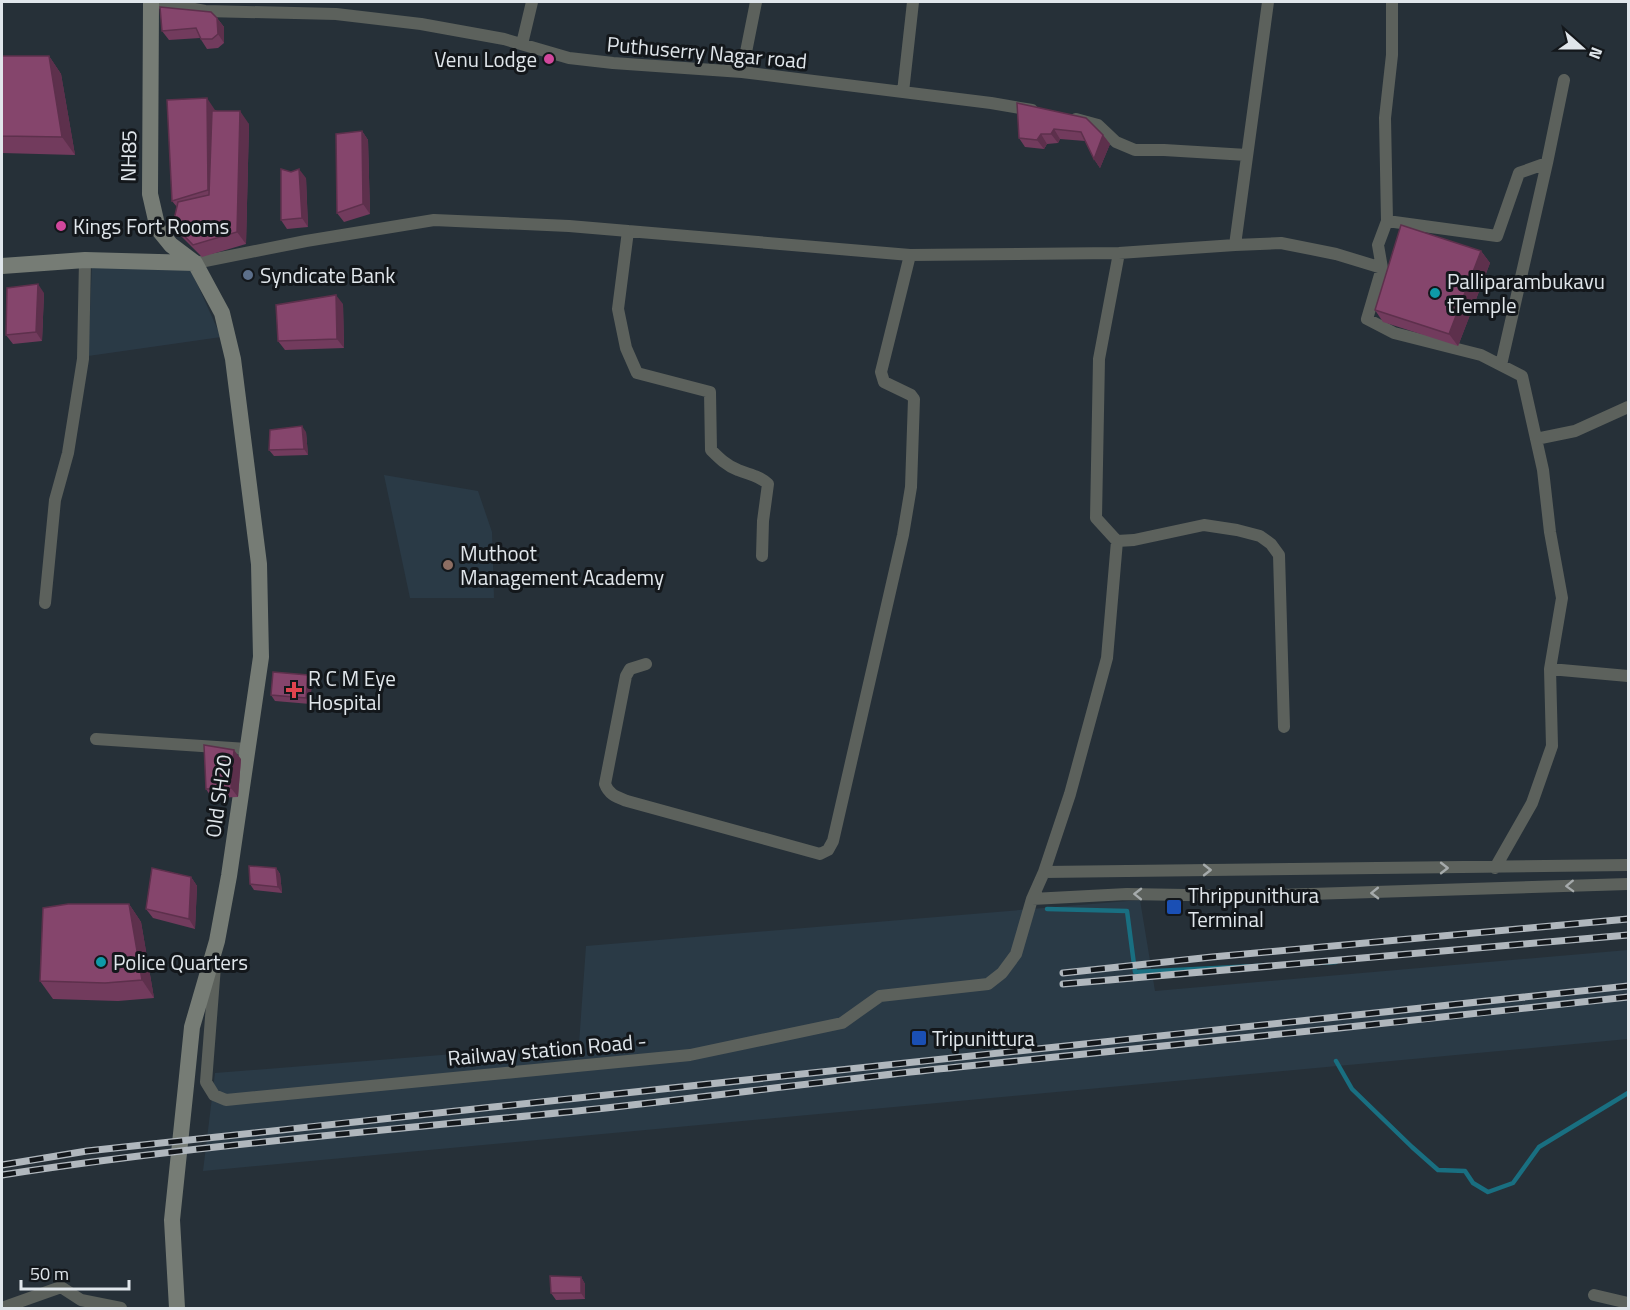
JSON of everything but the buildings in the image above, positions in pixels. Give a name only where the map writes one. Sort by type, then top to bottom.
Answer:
[{"type":"main road","name":"NH85","points":[[151,2],[150,194],[158,229],[171,245],[195,263],[210,290]]},
{"type":"main road","points":[[2,266],[85,260],[195,263]]},
{"type":"main road","name":"Old SH20","points":[[177,1308],[172,1220],[192,1027],[217,941],[229,876],[261,657],[260,564],[233,359],[222,313],[210,290]]},
{"type":"street","name":"Puthuserry Nagar road","points":[[157,2],[205,11],[336,14],[421,24],[504,39],[569,58],[742,72],[991,103],[1044,112]]},
{"type":"street","points":[[522,44],[532,2]]},
{"type":"street","points":[[742,72],[756,2]]},
{"type":"street","points":[[903,92],[914,2]]},
{"type":"street","points":[[1235,245],[1268,2]]},
{"type":"street","points":[[1392,2],[1392,55],[1385,118],[1387,222],[1378,245],[1382,268],[1367,319],[1394,333],[1482,355],[1522,376],[1543,470],[1550,532],[1562,598],[1550,669],[1552,746],[1532,803],[1495,868]]},
{"type":"street","points":[[1501,365],[1564,80]]},
{"type":"street","points":[[1065,116],[1098,125],[1116,142],[1135,150],[1247,155]]},
{"type":"street","points":[[1387,222],[1497,236],[1519,172],[1547,163]]},
{"type":"street","points":[[195,263],[306,241],[434,220],[628,231],[910,255],[1119,253],[1281,243],[1336,254],[1382,268]]},
{"type":"street","points":[[628,231],[618,309],[630,361],[637,373],[710,393],[711,450],[726,464],[759,476],[768,484],[763,521],[762,556]]},
{"type":"street","points":[[1119,253],[1099,359],[1096,518],[1117,541],[1107,658],[1070,794],[1044,872],[1032,899],[1127,894],[1244,896],[1629,884]]},
{"type":"street","points":[[646,664],[630,669],[626,676],[605,784],[608,791],[615,797],[627,801],[820,854],[828,849],[833,841],[903,535],[910,486],[914,399],[911,395],[884,382],[881,372],[910,255]]},
{"type":"street","points":[[45,603],[55,500],[68,453],[83,359],[85,260]]},
{"type":"street","points":[[1536,439],[1575,431],[1629,407]]},
{"type":"street","points":[[1117,541],[1134,540],[1204,525],[1260,536],[1271,544],[1279,555],[1284,727]]},
{"type":"street","points":[[1550,669],[1629,676]]},
{"type":"street","points":[[96,739],[247,748]]},
{"type":"street","points":[[1044,872],[1629,865]]},
{"type":"street","name":"Railway station Road -","points":[[217,941],[206,1082],[214,1095],[225,1100],[690,1055],[842,1023],[880,996],[988,984],[1002,973],[1016,954],[1032,899]]},
{"type":"street","points":[[2,1308],[61,1287],[81,1300],[121,1308]]},
{"type":"street","points":[[1594,1295],[1629,1303]]},
{"type":"shaded area","points":[[92,265],[191,270],[221,337],[88,356]]},
{"type":"shaded area","name":"Muthoot Management Academy","points":[[384,475],[478,491],[492,532],[494,598],[410,598]]},
{"type":"shaded area","points":[[1140,900],[1155,991],[1628,950],[1628,1039],[203,1171],[215,1073],[579,1044],[586,946]]},
{"type":"waterway","points":[[1047,909],[1127,911],[1135,972],[1336,962]]},
{"type":"waterway","points":[[1336,1061],[1352,1089],[1438,1170],[1465,1171],[1473,1183],[1488,1192],[1513,1183],[1539,1147],[1628,1093]]},
{"type":"railway","points":[[1063,973],[1628,919]]},
{"type":"railway","points":[[1063,984],[1628,935]]},
{"type":"railway","points":[[2,1165],[87,1151],[1628,986]]},
{"type":"railway","points":[[2,1175],[152,1154],[606,1108],[914,1072],[1628,997]]},
{"type":"place","name":"Venu Lodge","points":[[549,59]]},
{"type":"place","name":"Kings Fort Rooms","points":[[61,226]]},
{"type":"place","name":"Syndicate Bank","points":[[248,275]]},
{"type":"place","name":"Palliparambukavu tTemple","points":[[1435,293]]},
{"type":"place","name":"Muthoot Management Academy","points":[[448,565]]},
{"type":"place","name":"R C M Eye Hospital","points":[[294,690]]},
{"type":"place","name":"Thrippunithura Terminal","points":[[1174,907]]},
{"type":"place","name":"Police Quarters","points":[[101,962]]},
{"type":"place","name":"Tripunittura","points":[[919,1038]]}]
